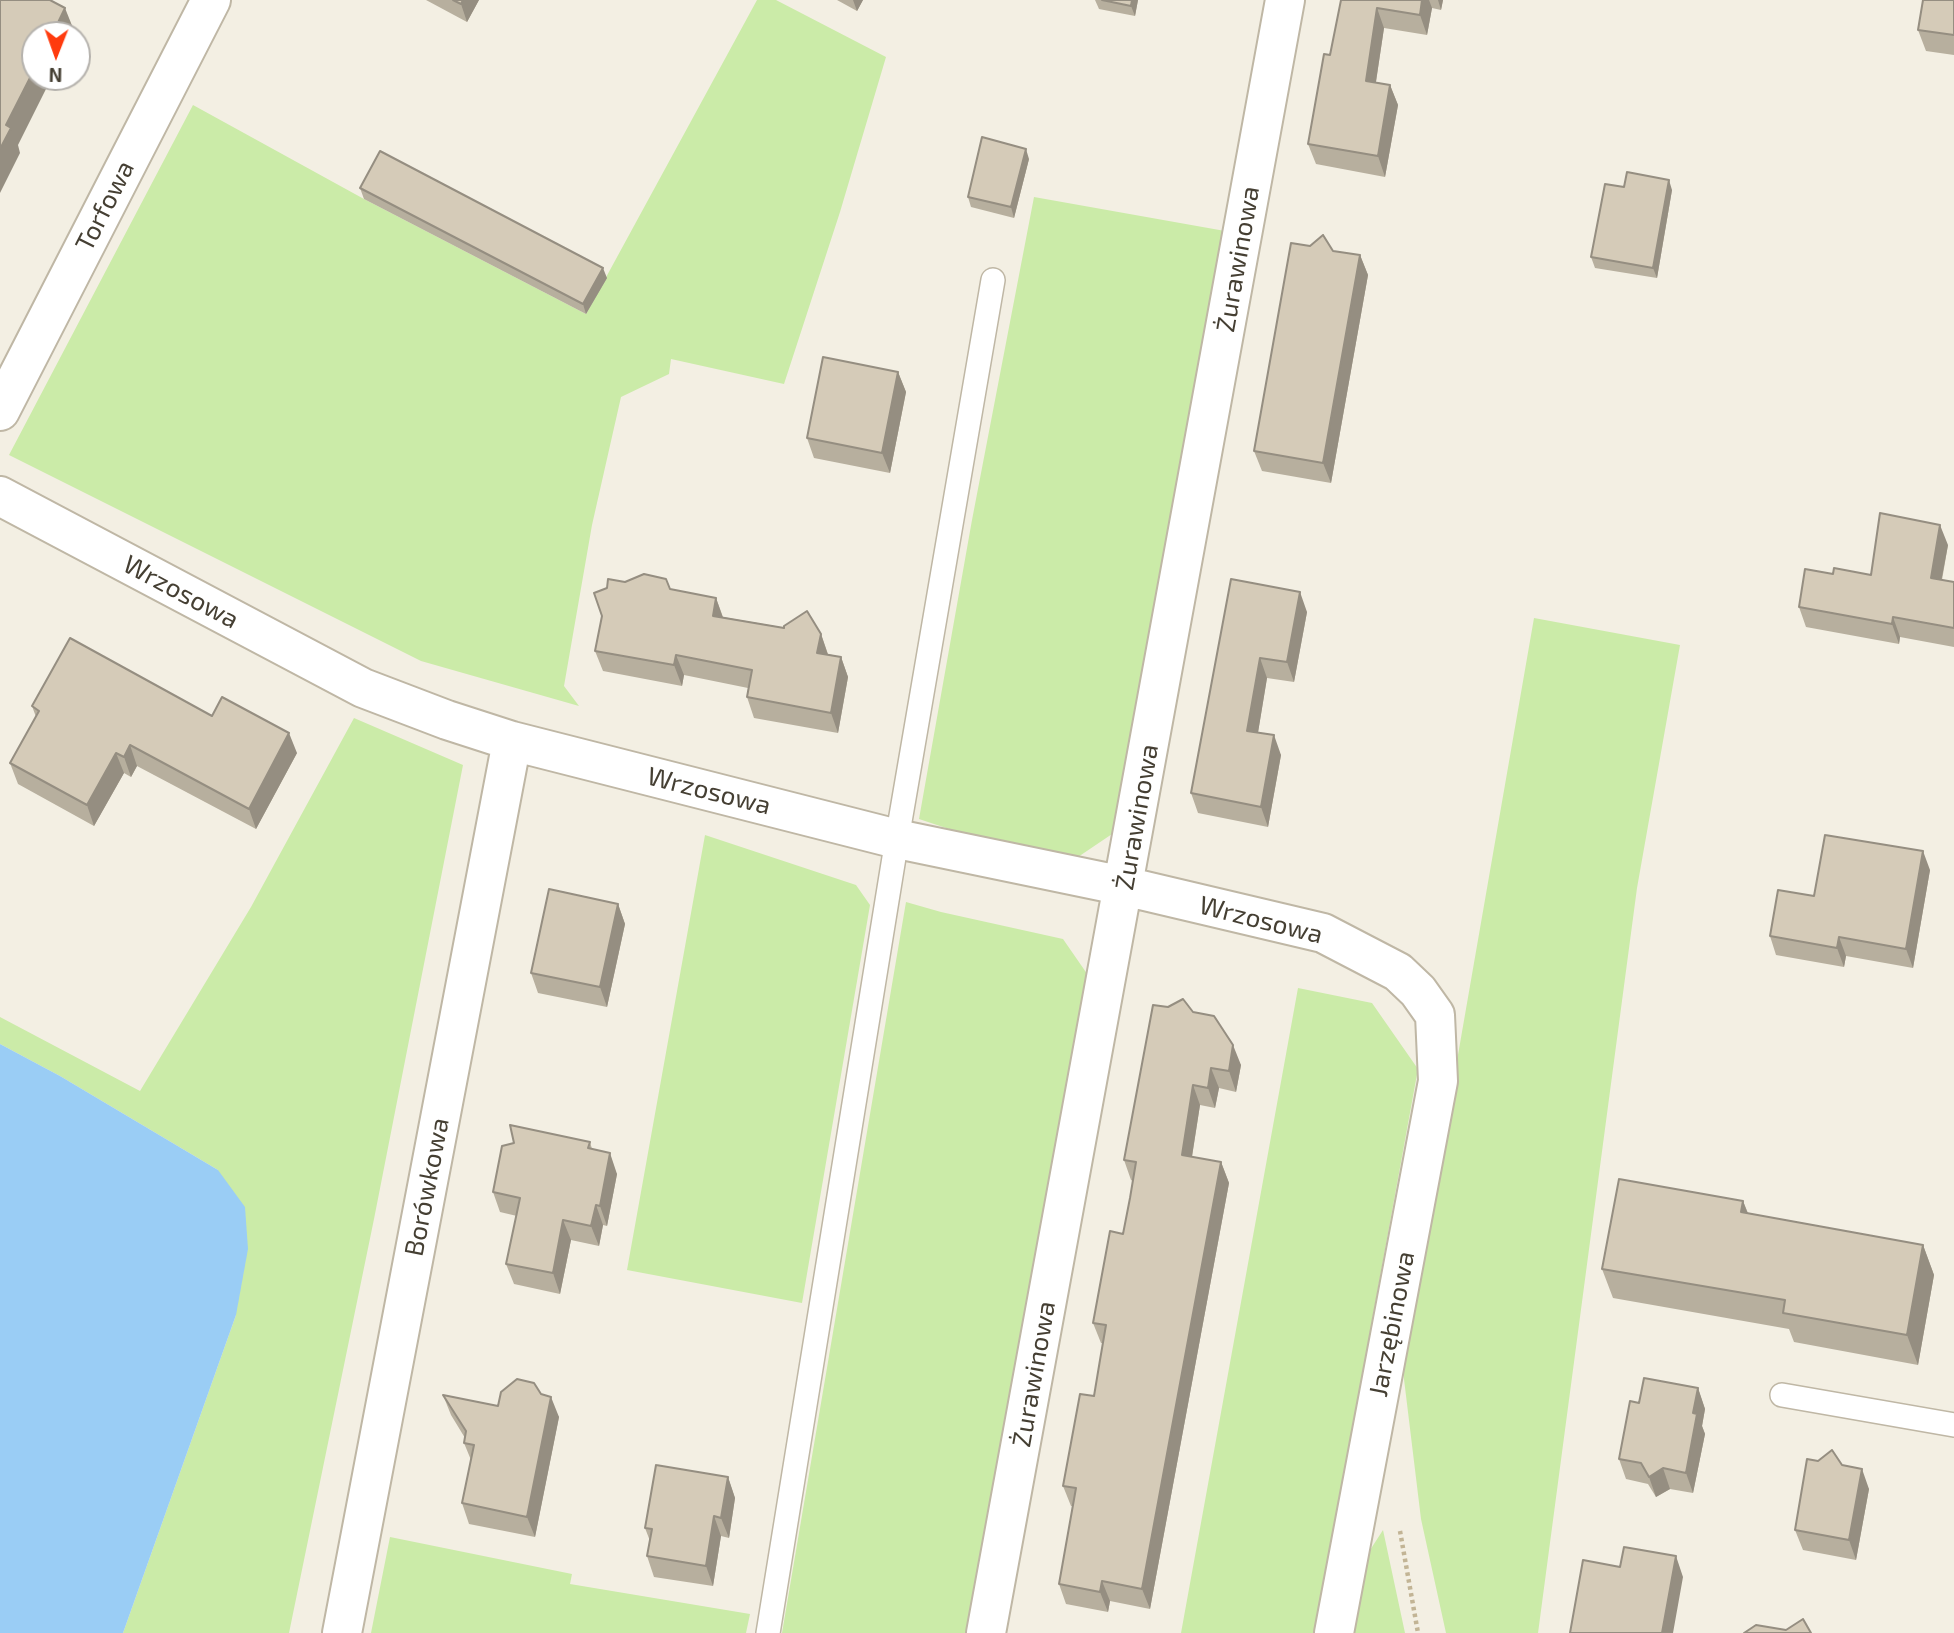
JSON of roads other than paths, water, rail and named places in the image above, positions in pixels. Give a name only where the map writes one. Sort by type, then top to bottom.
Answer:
[{"type":"street","name":"Torfowa","points":[[0,411],[211,0]]},
{"type":"street","name":"Żurawinowa","points":[[986,1633],[1285,0]]},
{"type":"street","name":"Wrzosowa","points":[[0,496],[363,688],[512,741],[897,839],[1323,933],[1398,972],[1418,991],[1435,1014]]},
{"type":"street","name":"Borówkowa","points":[[342,1633],[512,741]]},
{"type":"street","name":"Jarzębinowa","points":[[1334,1633],[1438,1081],[1435,1014]]},
{"type":"lane","points":[[768,1633],[897,839],[993,280]]},
{"type":"lane","points":[[1782,1395],[1954,1425]]},
{"type":"water","points":[[0,1044],[60,1076],[218,1170],[245,1207],[248,1249],[236,1315],[123,1633],[0,1633]]}]
